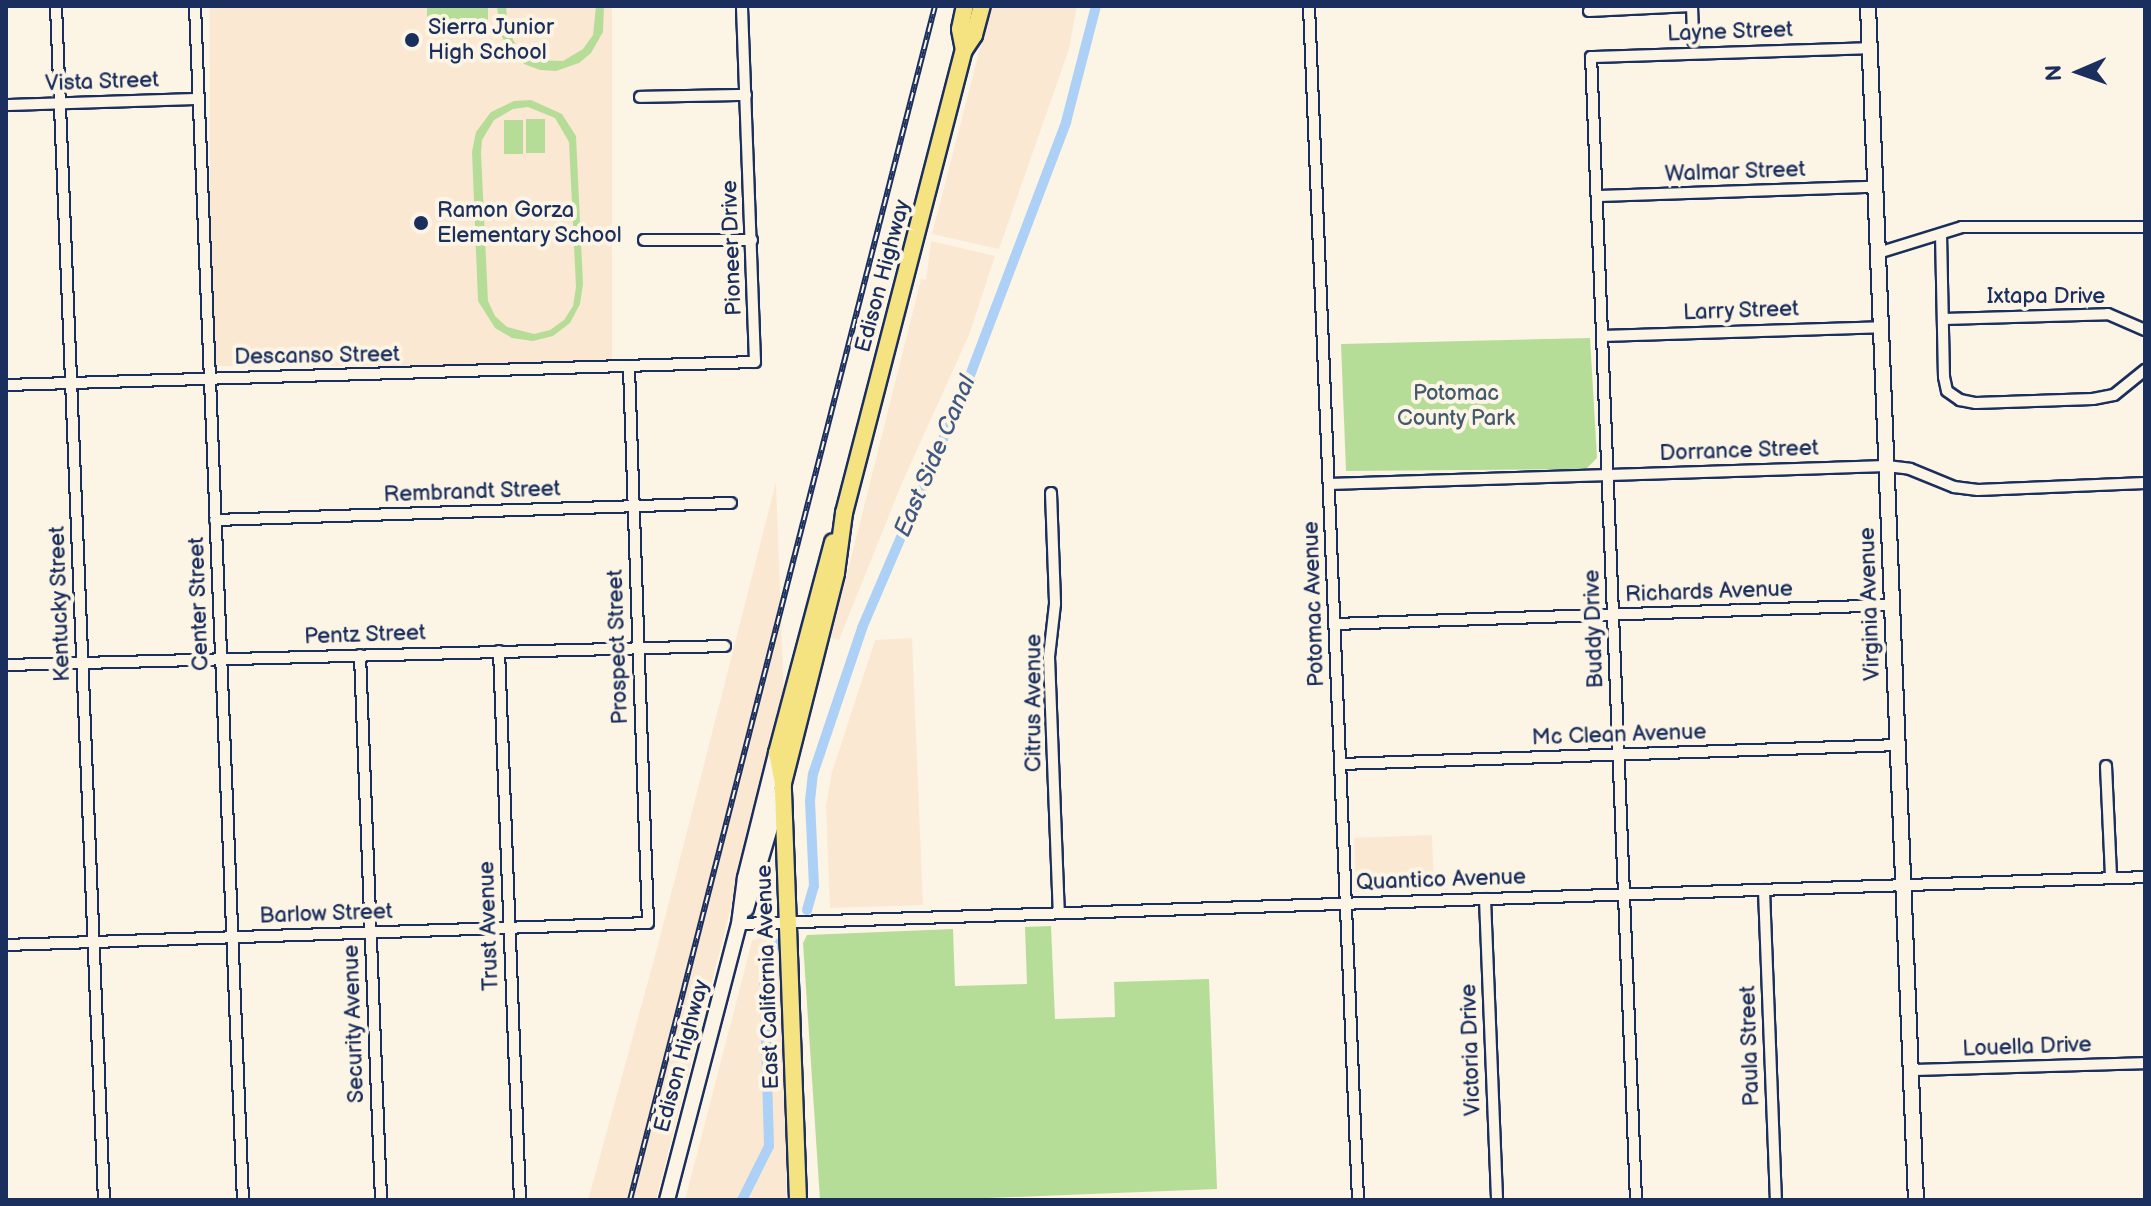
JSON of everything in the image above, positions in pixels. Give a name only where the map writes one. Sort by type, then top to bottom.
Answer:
[{"type":"main road","name":"Edison Highway","points":[[964,50],[960,29],[965,6]]},
{"type":"main road","name":"Edison Highway","points":[[777,753],[824,567],[844,513],[964,50],[974,35],[982,6]]},
{"type":"main road","name":"Edison Highway","points":[[783,783],[836,573],[844,513]]},
{"type":"main road","name":"East California Avenue","points":[[777,753],[783,783],[798,1200]]},
{"type":"street","name":"Kentucky Street","points":[[56,6],[104,1200]]},
{"type":"street","name":"Center Street","points":[[195,6],[243,1200]]},
{"type":"street","name":"Pioneer Drive","points":[[629,369],[755,362],[742,6]]},
{"type":"street","name":"Potomac Avenue","points":[[1309,6],[1358,1200]]},
{"type":"street","points":[[1589,11],[1691,6],[1693,41]]},
{"type":"street","name":"Virginia Avenue","points":[[1868,6],[1916,1200]]},
{"type":"street","name":"Layne Street","points":[[1591,57],[1870,48]]},
{"type":"street","name":"Buddy Drive","points":[[1591,57],[1636,1200]]},
{"type":"street","points":[[640,97],[746,95]]},
{"type":"street","name":"Vista Street","points":[[6,105],[198,99]]},
{"type":"street","name":"Walmar Street","points":[[1597,196],[1875,187]]},
{"type":"street","points":[[1878,253],[1962,227],[2145,227]]},
{"type":"street","points":[[1941,234],[1947,391],[1960,400],[1976,403],[2093,399],[2114,395],[2145,370]]},
{"type":"street","points":[[644,240],[752,240]]},
{"type":"street","name":"Ixtapa Drive","points":[[1944,319],[2108,314],[2145,330]]},
{"type":"street","name":"Larry Street","points":[[1602,336],[1881,327]]},
{"type":"street","name":"Descanso Street","points":[[6,385],[629,369]]},
{"type":"street","name":"Prospect Street","points":[[629,369],[648,923]]},
{"type":"street","name":"Dorrance Street","points":[[1329,484],[1887,466],[1910,469],[1954,487],[1978,490],[2145,483]]},
{"type":"street","name":"Citrus Avenue","points":[[1051,493],[1055,604],[1049,657],[1059,913]]},
{"type":"street","name":"Rembrandt Street","points":[[215,520],[731,503]]},
{"type":"street","name":"Richards Avenue","points":[[1335,624],[1892,605]]},
{"type":"street","name":"Pentz Street","points":[[6,665],[725,646]]},
{"type":"street","name":"Trust Avenue","points":[[499,651],[520,1200]]},
{"type":"street","name":"Security Avenue","points":[[360,655],[381,1200]]},
{"type":"street","name":"Mc Clean Avenue","points":[[1341,764],[1898,745]]},
{"type":"street","name":"Edison Highway","points":[[667,1200],[739,924],[745,878],[777,753]]},
{"type":"street","points":[[2106,766],[2111,878]]},
{"type":"street","name":"Edison Highway","points":[[739,924],[754,890],[783,783]]},
{"type":"street","name":"Quantico Avenue","points":[[739,924],[2145,877]]},
{"type":"street","name":"Paula Street","points":[[1764,890],[1776,1200]]},
{"type":"street","name":"Victoria Drive","points":[[1485,899],[1497,1200]]},
{"type":"street","name":"Barlow Street","points":[[6,945],[648,923]]},
{"type":"street","name":"Louella Drive","points":[[1911,1070],[2145,1063]]},
{"type":"shaded area","name":"Ramon Gorza Elementary School","points":[[210,6],[612,6],[612,366],[210,366]]},
{"type":"shaded area","points":[[991,6],[1077,6],[1069,49],[999,249],[932,234]]},
{"type":"shaded area","points":[[931,241],[995,256],[969,335],[902,483],[839,640],[831,638],[921,279],[926,280]]},
{"type":"shaded area","points":[[776,482],[784,700],[656,1200],[588,1200],[659,941]]},
{"type":"shaded area","points":[[912,638],[923,905],[830,908],[826,805],[832,772],[875,640]]},
{"type":"shaded area","points":[[1432,835],[1434,889],[1356,892],[1354,838]]},
{"type":"shaded area","points":[[761,937],[781,937],[788,1129],[786,1200],[685,1200],[752,941]]},
{"type":"green space","points":[[427,6],[488,6],[488,31],[427,31]]},
{"type":"green space","points":[[497,6],[506,6],[508,30],[516,45],[537,60],[563,61],[583,49],[593,35],[596,6],[604,6],[603,32],[591,53],[579,63],[556,71],[540,70],[524,64],[507,47],[500,32]]},
{"type":"green space","points":[[531,100],[562,114],[576,136],[583,284],[580,304],[570,323],[553,336],[533,341],[512,338],[495,328],[478,301],[472,152],[476,132],[491,112],[514,101]],"holes":[[[528,107],[555,118],[569,142],[576,287],[573,306],[564,320],[550,330],[534,334],[507,327],[495,316],[488,301],[482,140],[494,120],[513,109]]]},
{"type":"green space","points":[[526,119],[545,119],[545,153],[526,153]]},
{"type":"green space","points":[[504,120],[523,120],[523,154],[504,154]]},
{"type":"green space","name":"Potomac County Park","points":[[1590,338],[1597,458],[1586,469],[1346,471],[1341,344]]},
{"type":"green space","points":[[1051,926],[1055,1019],[1115,1017],[1114,982],[1209,979],[1217,1189],[939,1200],[820,1200],[803,943],[807,935],[953,929],[955,986],[1027,984],[1025,927]]},
{"type":"waterway","name":"East Side Canal","points":[[807,910],[814,886],[810,801],[813,774],[862,628],[969,378],[1066,122],[1096,6]]},
{"type":"waterway","name":"East Side Canal","points":[[742,1200],[769,1146],[764,962],[776,944]]},
{"type":"railway","points":[[630,1200],[935,6]]},
{"type":"place","name":"Sierra Junior High School","points":[[412,40]]},
{"type":"place","name":"Ramon Gorza Elementary School","points":[[421,223]]}]
